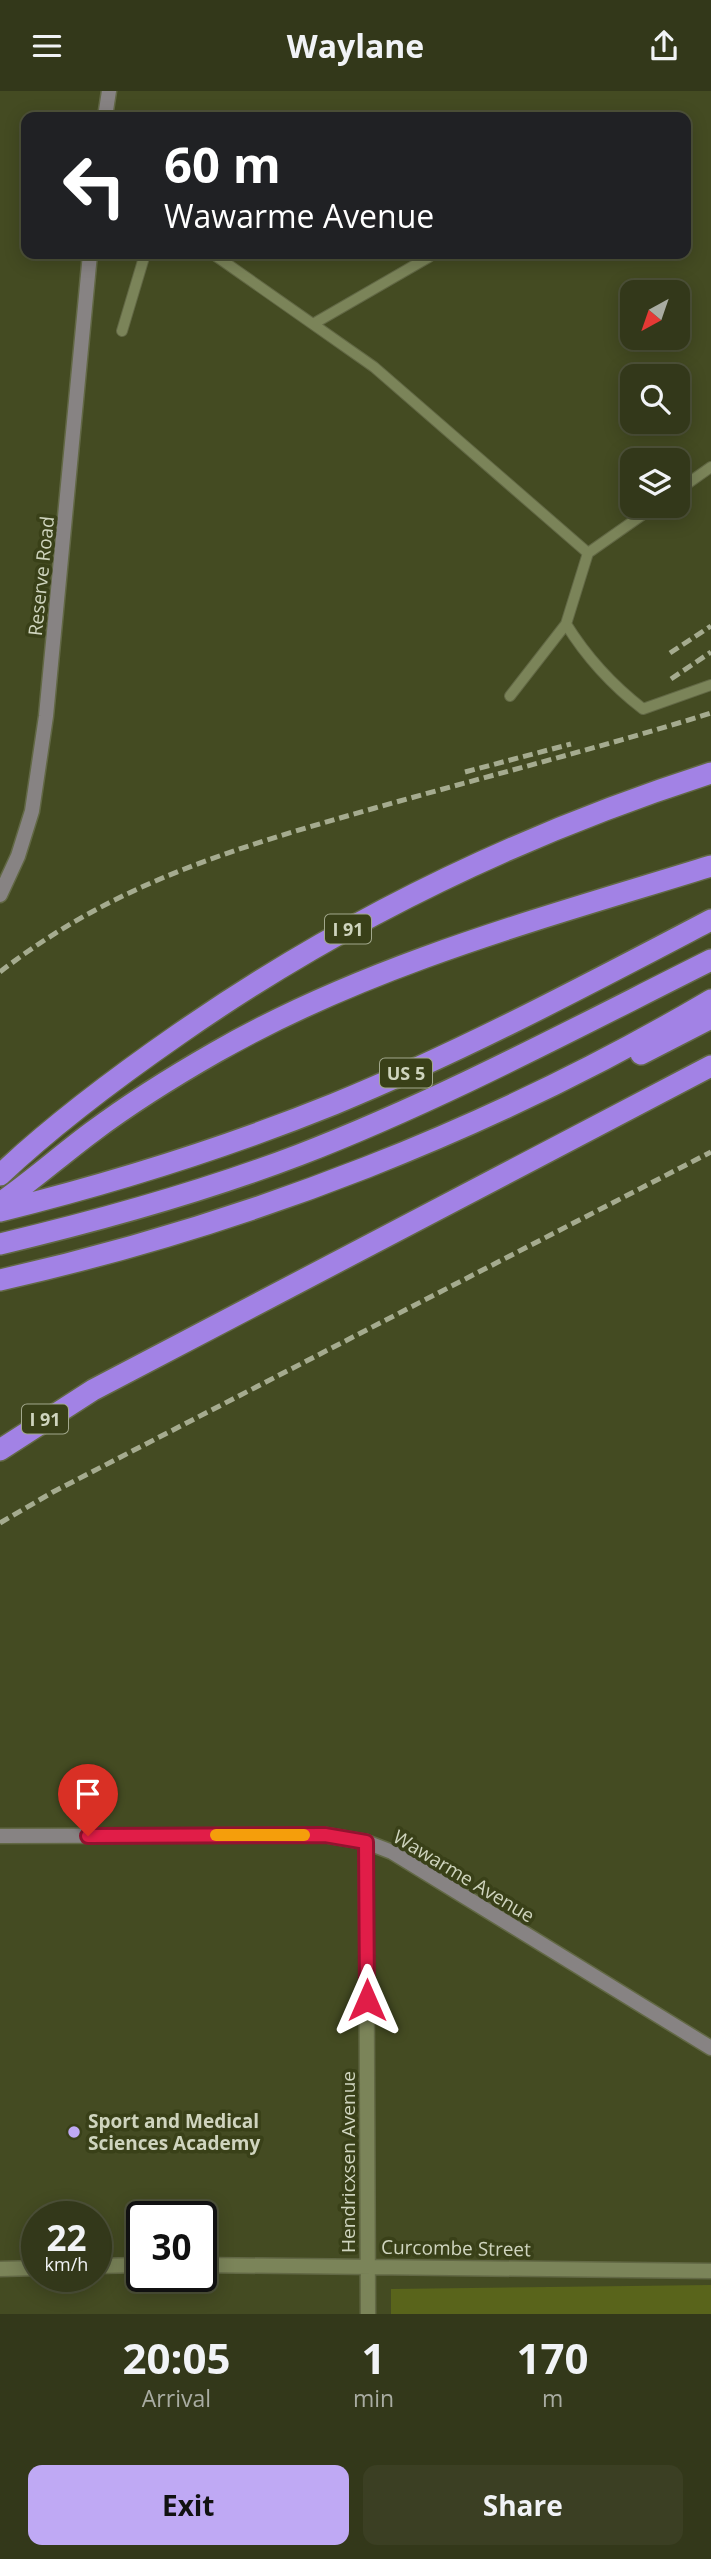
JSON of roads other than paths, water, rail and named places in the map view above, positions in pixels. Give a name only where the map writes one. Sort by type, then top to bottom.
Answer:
[{"type":"highway","name":"I 91","points":[[0,1175],[80,1106],[159,1048],[264,977],[346,930],[442,879],[548,831],[711,773]]},
{"type":"highway","points":[[7,1198],[146,1094],[236,1041],[306,1006],[449,948],[711,866]]},
{"type":"highway","name":"US 5","points":[[0,1211],[212,1149],[358,1094],[467,1044],[711,920]]},
{"type":"highway","points":[[0,1244],[198,1189],[298,1155],[456,1088],[711,960]]},
{"type":"highway","points":[[9,1278],[150,1240],[300,1191],[417,1146],[529,1095],[711,1000]]},
{"type":"highway","points":[[300,1191],[382,1175],[545,1103],[711,1018]]},
{"type":"highway","name":"I 91","points":[[0,1450],[93,1389],[711,1066]]},
{"type":"street","points":[[106,112],[109,91]]},
{"type":"street","name":"Reserve Road","points":[[0,895],[18,856],[32,811],[47,716],[90,259]]},
{"type":"street","name":"Wawarme Avenue","points":[[0,1836],[325,1835],[366,1842],[403,1859],[711,2049]]},
{"type":"street","name":"Hendricxsen Avenue","points":[[366,1842],[369,2314]]},
{"type":"street","name":"Curcombe Street","points":[[217,2265],[711,2271]]},
{"type":"street","points":[[0,2269],[21,2268]]},
{"type":"lane","points":[[122,331],[144,259]]},
{"type":"lane","points":[[220,259],[373,367],[588,552]]},
{"type":"lane","points":[[313,324],[426,259]]},
{"type":"lane","points":[[690,482],[711,467]]},
{"type":"lane","points":[[510,696],[566,624],[588,552],[638,518]]},
{"type":"lane","points":[[566,624],[582,649],[616,688],[643,709],[711,685]]},
{"type":"railway","points":[[670,653],[711,626]]},
{"type":"railway","points":[[671,679],[711,652]]},
{"type":"railway","points":[[0,972],[87,914],[179,871],[324,823],[711,713]]},
{"type":"railway","points":[[465,772],[571,744]]},
{"type":"railway","points":[[0,1523],[53,1492],[711,1152]]},
{"type":"place","name":"Sport and Medical Sciences Academy","points":[[74,2132]]}]
